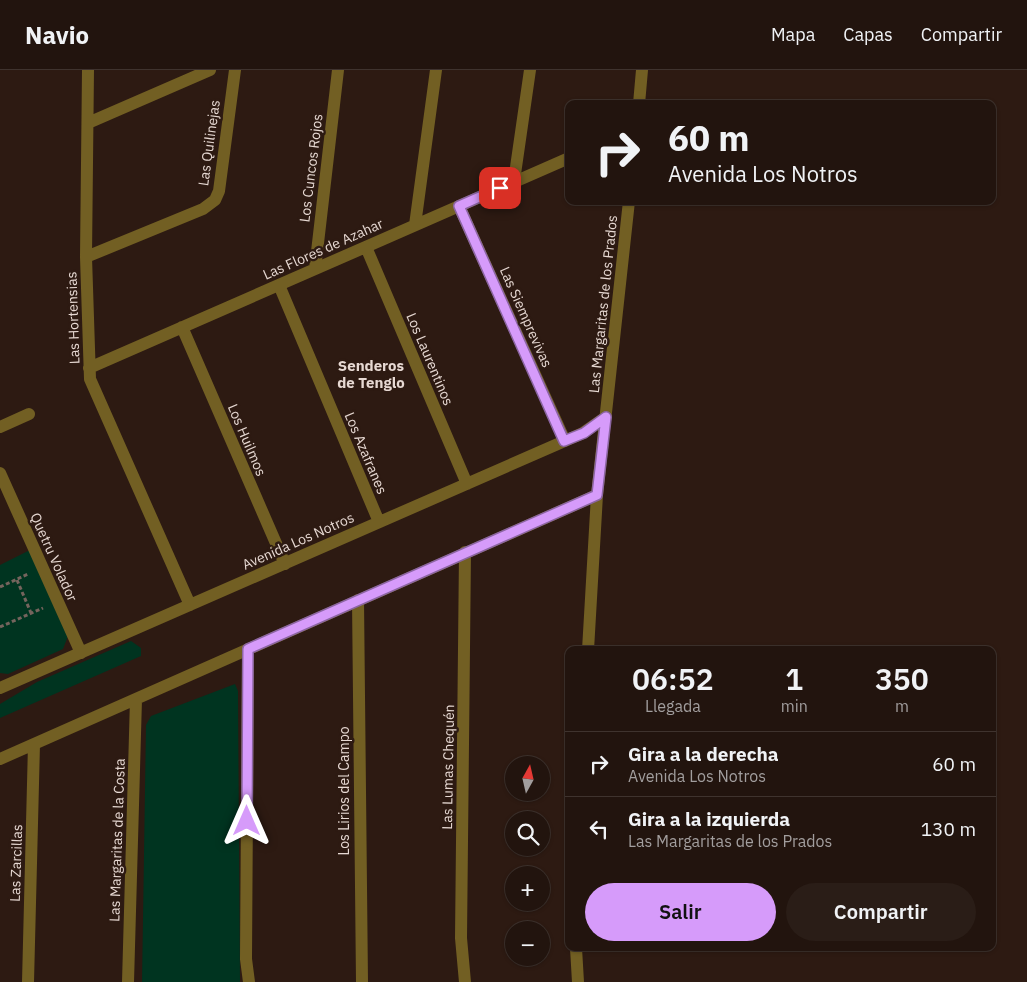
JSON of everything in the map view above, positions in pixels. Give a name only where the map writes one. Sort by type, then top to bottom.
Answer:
[{"type":"street","name":"Las Hortensias","points":[[88,70],[86,257],[90,379],[190,605]]},
{"type":"street","name":"Las Quilinejas","points":[[86,257],[203,209],[215,200],[219,191],[235,70]]},
{"type":"street","name":"Los Cuncos Rojos","points":[[314,269],[338,70]]},
{"type":"street","points":[[415,225],[436,70]]},
{"type":"street","points":[[514,181],[530,70]]},
{"type":"street","points":[[639,100],[642,70]]},
{"type":"street","points":[[88,123],[202,72]]},
{"type":"street","name":"Las Flores de Azahar","points":[[89,368],[565,160]]},
{"type":"street","name":"Las Margaritas de los Prados","points":[[588,646],[597,495],[629,205]]},
{"type":"street","name":"Las Siemprevivas","points":[[459,206],[564,441]]},
{"type":"street","name":"Los Laurentinos","points":[[366,247],[467,484]]},
{"type":"street","name":"Los Azafranes","points":[[279,285],[379,522]]},
{"type":"street","name":"Los Huilmos","points":[[182,327],[285,564]]},
{"type":"street","points":[[0,427],[29,414]]},
{"type":"street","name":"Avenida Los Notros","points":[[0,688],[584,433],[606,417]]},
{"type":"street","name":"Quetru Volador","points":[[0,473],[81,653]]},
{"type":"street","points":[[0,759],[597,495]]},
{"type":"street","name":"Las Lumas Chequén","points":[[465,552],[461,938],[465,982]]},
{"type":"street","name":"Los Lirios del Campo","points":[[358,600],[362,982]]},
{"type":"street","points":[[248,649],[246,959],[249,982]]},
{"type":"street","name":"Las Margaritas de la Costa","points":[[128,982],[136,699]]},
{"type":"street","name":"Las Zarcillas","points":[[28,982],[34,744]]},
{"type":"street","points":[[576,951],[578,982]]},
{"type":"path","points":[[0,588],[43,568]]},
{"type":"path","points":[[17,580],[31,613]]},
{"type":"path","points":[[0,628],[58,601]]},
{"type":"green space","points":[[30,550],[68,636],[63,649],[8,674],[0,673],[0,565]]},
{"type":"green space","points":[[131,641],[141,648],[141,656],[0,718],[0,704],[37,682]]},
{"type":"green space","points":[[235,684],[238,691],[240,982],[142,982],[146,725],[151,716]]},
{"type":"district","name":"Senderos de Tenglo","points":[[371,374]]},
{"type":"route","points":[[247,821],[248,649],[597,495],[606,417],[584,433],[564,441],[459,206],[500,188]]}]
